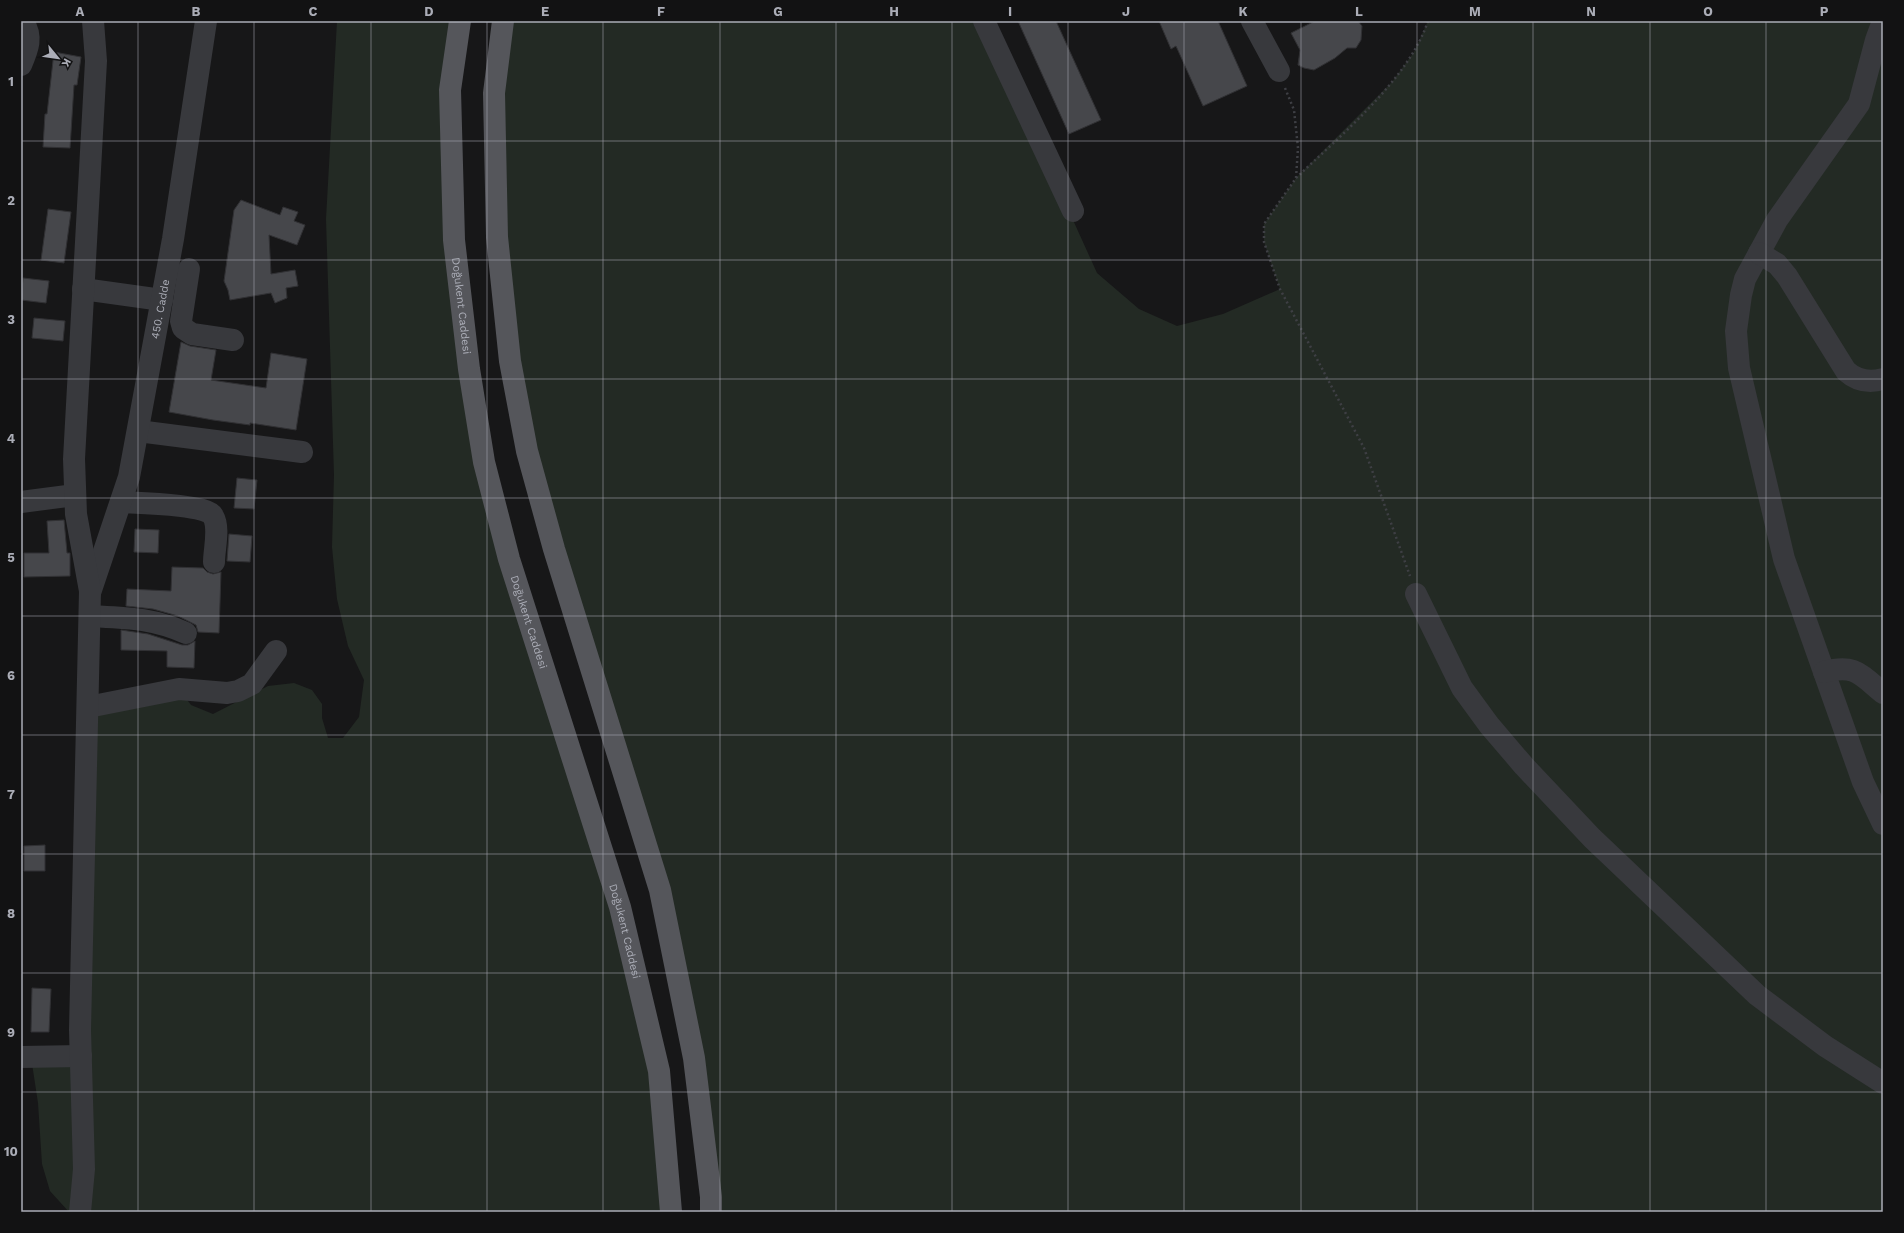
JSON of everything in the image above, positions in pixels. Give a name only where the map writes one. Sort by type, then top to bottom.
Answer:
[{"type":"main road","name":"Doğukent Caddesi","points":[[460,21],[450,90],[454,240],[469,369],[484,462],[509,559],[620,907],[658,1071],[671,1212]]},
{"type":"main road","points":[[503,21],[494,93],[497,237],[510,361],[527,451],[550,534],[660,890],[694,1058],[711,1197],[711,1212]]},
{"type":"street","points":[[21,66],[28,50],[29,31],[23,21]]},
{"type":"street","points":[[80,1212],[84,1169],[81,1056],[90,591],[76,514],[74,459],[96,61],[93,21]]},
{"type":"street","name":"450. Cadde","points":[[90,591],[129,477],[162,300],[179,267],[206,21]]},
{"type":"street","points":[[984,21],[1073,211]]},
{"type":"street","points":[[1252,21],[1279,71]]},
{"type":"street","points":[[1883,21],[1876,40],[1859,104],[1777,220],[1745,279],[1736,331],[1738,368],[1784,560],[1863,782],[1883,824]]},
{"type":"street","points":[[1759,253],[1777,264],[1787,276],[1846,371],[1851,376],[1864,381],[1883,379]]},
{"type":"street","points":[[179,267],[194,276],[198,316]]},
{"type":"street","points":[[179,267],[181,321],[183,328],[192,334],[233,340]]},
{"type":"street","points":[[84,289],[162,300]]},
{"type":"street","points":[[138,431],[302,452]]},
{"type":"street","points":[[21,502],[75,495]]},
{"type":"street","points":[[121,502],[184,506],[205,510],[213,514],[216,522],[214,562]]},
{"type":"street","points":[[1416,594],[1462,688],[1489,725],[1524,766],[1592,838],[1757,995],[1825,1046],[1883,1083]]},
{"type":"street","points":[[90,616],[138,619],[165,624],[186,633]]},
{"type":"street","points":[[88,707],[179,689],[226,693],[238,691],[252,684],[276,651]]},
{"type":"street","points":[[1824,672],[1843,668],[1849,669],[1859,674],[1883,693]]},
{"type":"street","points":[[21,1057],[81,1056]]},
{"type":"path","points":[[1416,594],[1364,448],[1280,289],[1264,242],[1264,224],[1296,178],[1346,131],[1392,82],[1414,52],[1428,21]]},
{"type":"path","points":[[1279,71],[1294,110],[1298,148],[1296,178]]},
{"type":"shaded area","points":[[337,21],[460,21],[450,90],[484,462],[659,1071],[671,1212],[69,1212],[50,1191],[42,1164],[38,1103],[31,1057],[81,1056],[88,707],[179,689],[191,705],[213,714],[268,686],[294,683],[312,690],[322,704],[322,718],[328,738],[343,738],[359,717],[364,680],[348,646],[337,599],[332,547],[334,475],[326,219]]},
{"type":"shaded area","points":[[503,21],[983,21],[1097,273],[1139,309],[1177,326],[1223,314],[1280,289],[1264,242],[1264,224],[1296,178],[1392,82],[1414,52],[1428,21],[1883,21],[1883,1212],[711,1212],[694,1058],[510,361]]},
{"type":"building","points":[[1018,21],[1056,21],[1101,120],[1069,134]]},
{"type":"building","points":[[1159,21],[1218,21],[1247,86],[1203,106],[1176,46],[1171,49]]},
{"type":"building","points":[[1315,21],[1358,21],[1362,26],[1361,40],[1356,48],[1347,48],[1335,58],[1314,70],[1304,68],[1298,65],[1300,50],[1291,33]]},
{"type":"building","points":[[54,52],[81,57],[77,85],[74,85],[70,148],[43,147],[45,114],[47,114]]},
{"type":"building","points":[[241,200],[280,215],[283,207],[298,212],[294,221],[305,225],[297,245],[269,235],[271,274],[295,270],[298,286],[286,288],[287,298],[275,303],[271,293],[230,300],[224,281],[234,210]]},
{"type":"building","points":[[48,209],[71,212],[64,263],[41,260]]},
{"type":"building","points":[[23,278],[49,281],[46,303],[21,300]]},
{"type":"building","points":[[34,318],[65,321],[63,341],[32,338]]},
{"type":"building","points":[[181,342],[190,346],[216,350],[211,380],[266,388],[271,353],[307,359],[296,430],[250,423],[250,425],[213,420],[169,412]]},
{"type":"building","points":[[237,478],[257,480],[254,509],[234,508]]},
{"type":"building","points":[[64,520],[67,553],[70,553],[70,576],[24,577],[24,553],[49,553],[47,521]]},
{"type":"building","points":[[135,529],[159,530],[158,553],[134,552]]},
{"type":"building","points":[[229,534],[252,536],[250,562],[227,561]]},
{"type":"building","points":[[172,567],[203,568],[207,572],[213,574],[221,572],[219,633],[198,632],[196,625],[178,616],[153,609],[126,606],[127,589],[171,591]]},
{"type":"building","points":[[121,630],[148,634],[182,645],[188,645],[195,641],[194,668],[167,667],[167,651],[121,650]]},
{"type":"building","points":[[45,845],[45,871],[24,871],[24,846]]},
{"type":"building","points":[[32,988],[51,989],[49,1032],[31,1032]]}]
